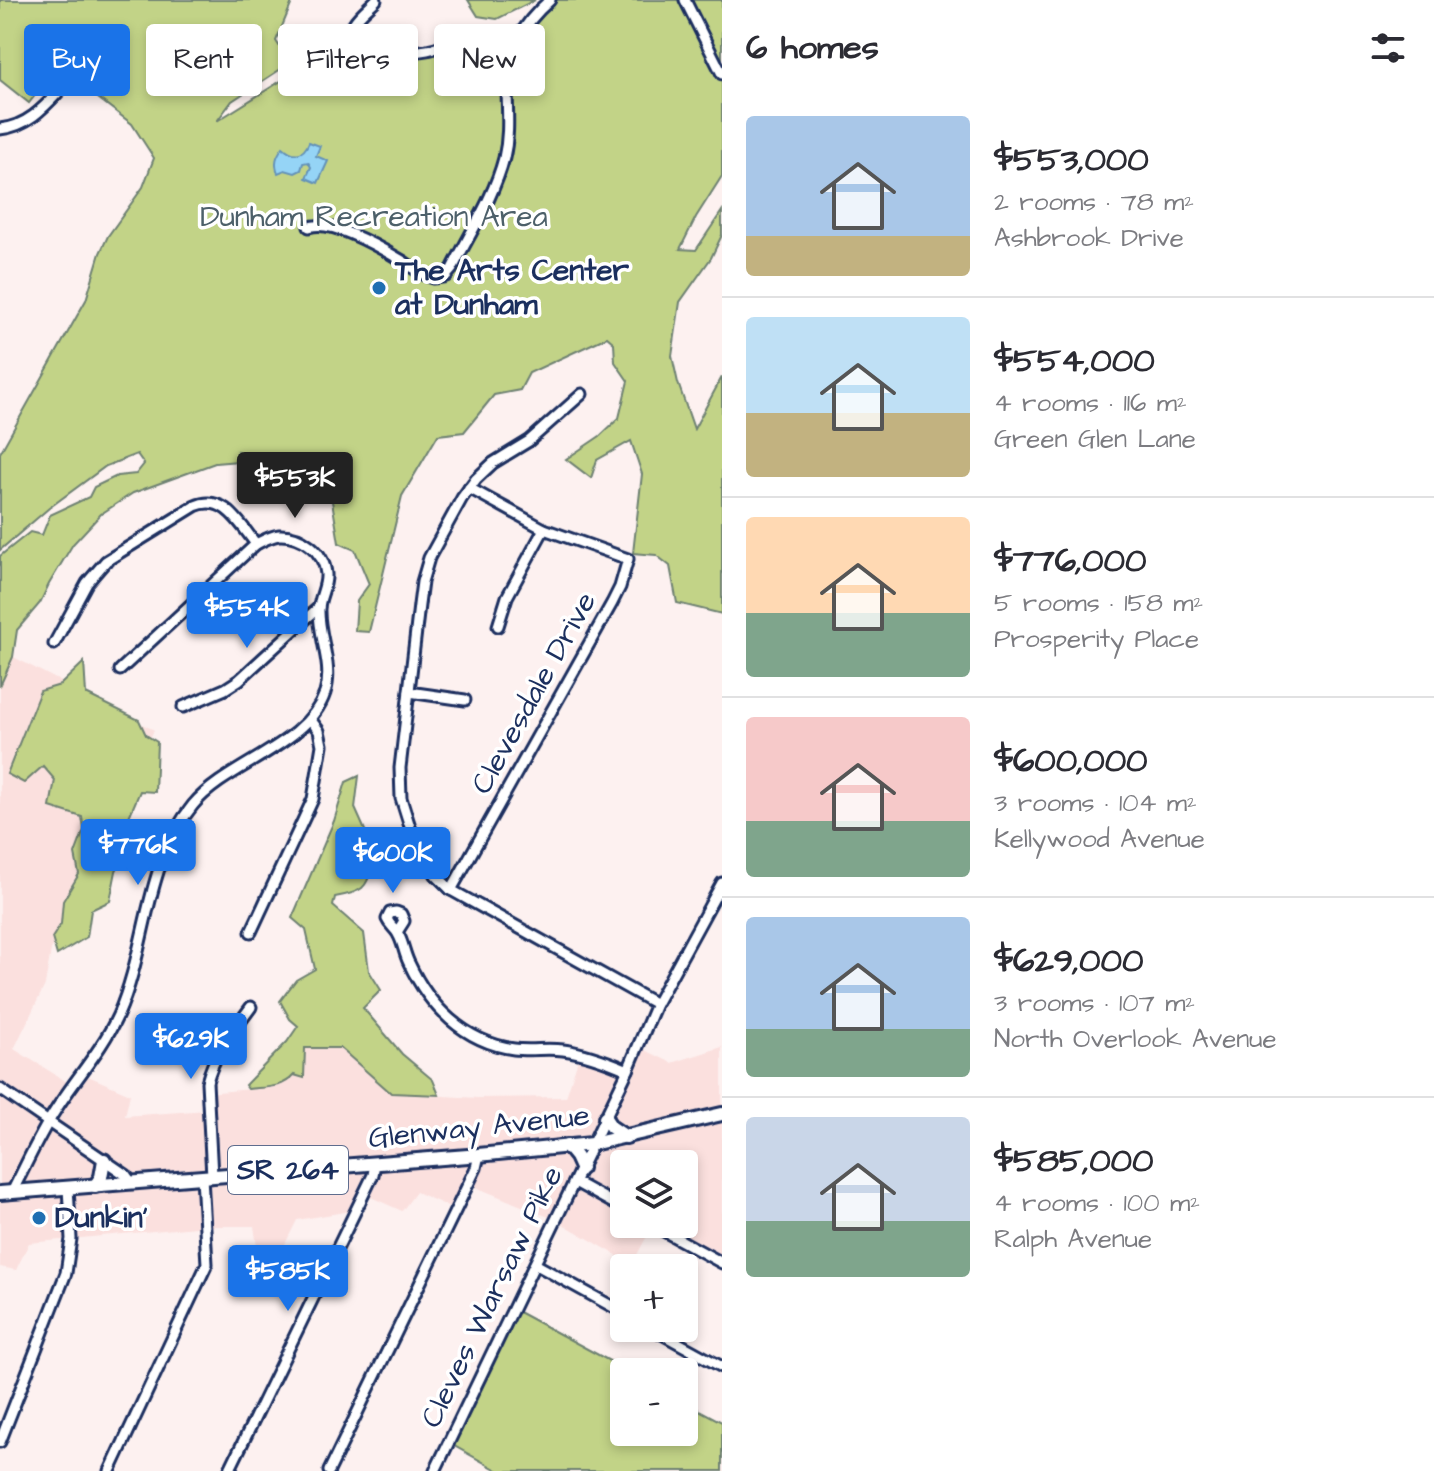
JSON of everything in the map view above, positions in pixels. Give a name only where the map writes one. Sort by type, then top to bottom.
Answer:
[{"type":"main road","name":"Glenway Avenue","points":[[6,1192],[592,1144],[722,1114]]},
{"type":"main road","points":[[605,1118],[611,1127],[626,1137]]},
{"type":"main road","points":[[567,1146],[581,1168]]},
{"type":"main road","points":[[95,1186],[101,1177],[104,1160]]},
{"type":"street","points":[[376,0],[349,30],[353,44],[373,51],[434,49]]},
{"type":"street","points":[[527,24],[550,0]]},
{"type":"street","points":[[685,0],[722,74]]},
{"type":"street","points":[[0,129],[27,121],[53,96]]},
{"type":"street","points":[[309,227],[332,228],[374,245],[423,274],[435,278],[446,276],[499,175],[507,141],[507,96]]},
{"type":"street","points":[[582,394],[529,441],[484,470],[469,488],[435,546],[422,582],[400,768],[401,798],[411,830],[436,875],[451,890],[656,1004]]},
{"type":"street","points":[[469,488],[544,529],[507,597],[498,626]]},
{"type":"street","points":[[54,644],[87,583],[106,561],[195,506],[212,502],[223,506],[256,544]]},
{"type":"street","name":"Clevesdale Drive","points":[[451,890],[612,603],[628,559],[544,529]]},
{"type":"street","points":[[120,670],[256,544],[273,536],[288,535],[313,548],[322,560],[326,573],[319,607],[239,680],[183,707]]},
{"type":"street","points":[[6,1192],[119,1012],[141,943],[161,861],[182,819],[194,803],[216,784],[274,747],[318,709],[326,686],[326,658],[319,607]]},
{"type":"street","points":[[409,692],[465,700]]},
{"type":"street","points":[[251,932],[313,799],[322,745],[319,731],[310,719]]},
{"type":"street","name":"Cleves Warsaw Pike","points":[[435,1471],[575,1182],[656,1004],[722,883]]},
{"type":"street","points":[[397,932],[424,990],[446,1017],[464,1031],[498,1046],[580,1053],[628,1070]]},
{"type":"street","points":[[110,1471],[205,1272],[208,1257],[207,1082],[225,1039],[251,1007]]},
{"type":"street","points":[[0,1089],[126,1175],[131,1182]]},
{"type":"street","points":[[329,1471],[476,1168],[479,1155]]},
{"type":"street","points":[[229,1471],[373,1175],[375,1163]]},
{"type":"street","points":[[575,1182],[610,1201]]},
{"type":"street","points":[[0,1442],[66,1273],[71,1239],[68,1188]]},
{"type":"street","points":[[676,1238],[722,1263]]},
{"type":"street","points":[[535,1264],[610,1305]]},
{"type":"street","points":[[676,1342],[722,1367]]},
{"type":"shaded area","points":[[0,650],[154,730],[51,950],[45,985],[14,1049],[72,1085],[81,1073],[130,1094],[125,1116],[207,1110],[207,1093],[274,1087],[305,1048],[340,1048],[391,1093],[478,1098],[566,1097],[580,1053],[628,1070],[639,1047],[672,1063],[722,1047],[722,1263],[677,1238],[698,1238],[698,1150],[610,1150],[610,1238],[646,1238],[637,1254],[615,1254],[556,1220],[468,1184],[456,1210],[416,1192],[402,1211],[364,1194],[356,1210],[297,1220],[263,1288],[254,1226],[206,1226],[29,1243],[16,1270],[0,1267]]},
{"type":"green space","name":"Dunham Recreation Area","points":[[0,0],[293,0],[283,24],[278,24],[278,71],[262,81],[262,24],[146,24],[146,96],[240,96],[217,121],[257,96],[262,96],[262,93],[278,83],[278,96],[418,96],[418,47],[434,45],[434,96],[545,96],[545,24],[532,24],[550,0],[722,0],[722,176],[680,249],[696,250],[722,211],[722,235],[711,258],[680,302],[672,356],[694,429],[722,377],[722,614],[677,603],[670,566],[656,555],[633,553],[642,474],[631,441],[597,460],[591,478],[566,459],[600,436],[619,418],[628,381],[615,362],[614,343],[607,337],[529,373],[520,390],[494,395],[464,432],[438,435],[402,496],[369,632],[355,631],[357,601],[369,584],[355,550],[339,543],[332,501],[322,493],[307,499],[272,493],[265,457],[237,451],[238,461],[215,463],[133,493],[101,514],[73,544],[40,603],[17,630],[13,657],[0,686],[0,556],[30,532],[42,535],[50,515],[89,497],[94,487],[117,476],[136,474],[144,464],[137,454],[106,466],[49,508],[0,550],[0,453],[86,300],[108,236],[143,187],[154,158],[132,124],[95,96],[130,96],[130,24],[24,24],[24,96],[34,96],[29,103],[0,80]]},
{"type":"green space","points":[[468,0],[535,0],[497,19],[478,16]]},
{"type":"green space","points":[[84,662],[86,694],[139,720],[146,735],[157,742],[155,792],[140,791],[117,845],[123,855],[110,901],[91,910],[87,937],[57,955],[52,938],[61,924],[63,901],[79,874],[75,854],[84,830],[82,817],[50,807],[55,780],[43,766],[24,783],[7,774],[40,691],[60,685]]},
{"type":"green space","points":[[359,776],[355,808],[376,855],[364,885],[355,892],[335,897],[333,906],[364,933],[369,971],[381,990],[363,1008],[402,1054],[433,1080],[439,1095],[391,1093],[340,1048],[305,1048],[304,1078],[294,1075],[278,1085],[248,1089],[245,1085],[287,1042],[298,1026],[290,1019],[280,1001],[296,980],[315,969],[306,930],[292,918],[334,821],[346,782]]},
{"type":"green space","points":[[513,1309],[610,1361],[610,1446],[698,1446],[698,1409],[722,1422],[722,1471],[499,1471],[449,1443]]},
{"type":"water","points":[[309,142],[320,146],[316,156],[328,161],[318,183],[306,178],[311,167],[308,162],[303,163],[301,170],[295,173],[285,170],[278,173],[276,160],[283,147],[298,154]]},
{"type":"place","name":"The Arts Center at Dunham","points":[[379,288]]},
{"type":"place","name":"Dunkin'","points":[[39,1218]]}]
